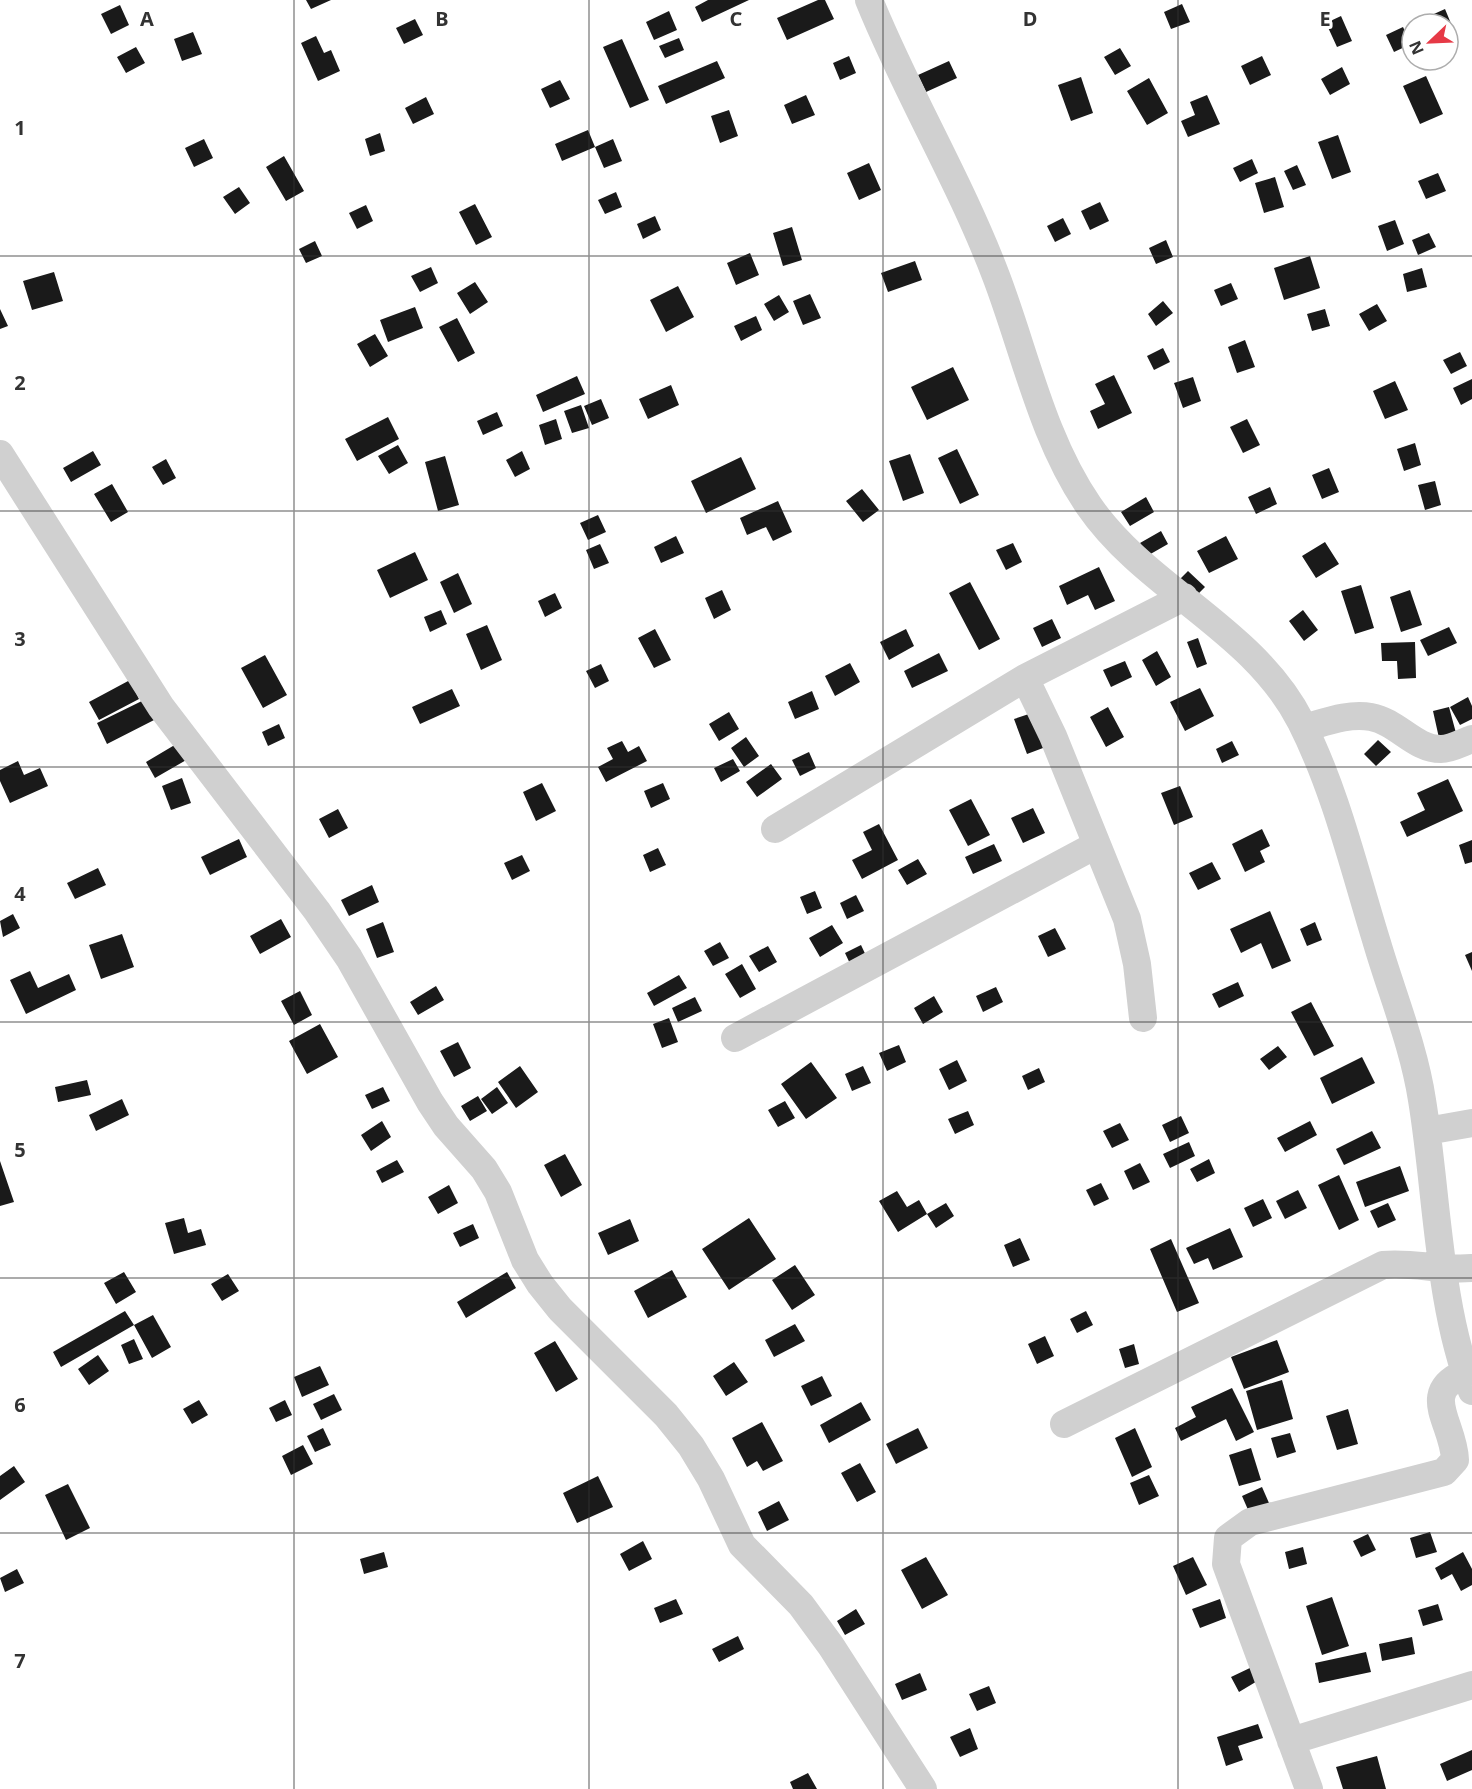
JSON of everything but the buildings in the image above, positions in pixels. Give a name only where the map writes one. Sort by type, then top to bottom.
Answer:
[{"type":"street","points":[[869,0],[892,59],[966,205],[996,275],[1050,431],[1069,472],[1090,508],[1121,544],[1267,672],[1304,728],[1323,774],[1364,900],[1421,1092],[1427,1131],[1458,1269],[1468,1382],[1449,1380],[1443,1386],[1439,1401],[1455,1445],[1455,1460],[1444,1472],[1250,1522],[1228,1538],[1226,1564],[1309,1789]]},
{"type":"street","points":[[0,454],[161,707],[317,911],[349,958],[430,1102],[446,1126],[484,1169],[498,1192],[525,1260],[540,1284],[560,1309],[666,1415],[691,1446],[711,1479],[742,1545],[801,1605],[831,1646],[923,1789]]},
{"type":"street","points":[[775,829],[1025,678],[1184,597]]},
{"type":"street","points":[[1025,678],[1053,736],[1126,919],[1137,964],[1143,1018]]},
{"type":"street","points":[[1304,728],[1348,716],[1370,717],[1387,721],[1423,746],[1443,749],[1472,739]]},
{"type":"street","points":[[735,1038],[1096,844]]},
{"type":"street","points":[[1427,1131],[1472,1123]]},
{"type":"street","points":[[1064,1424],[1383,1265],[1410,1263],[1458,1269]]},
{"type":"street","points":[[1291,1741],[1472,1685]]}]
